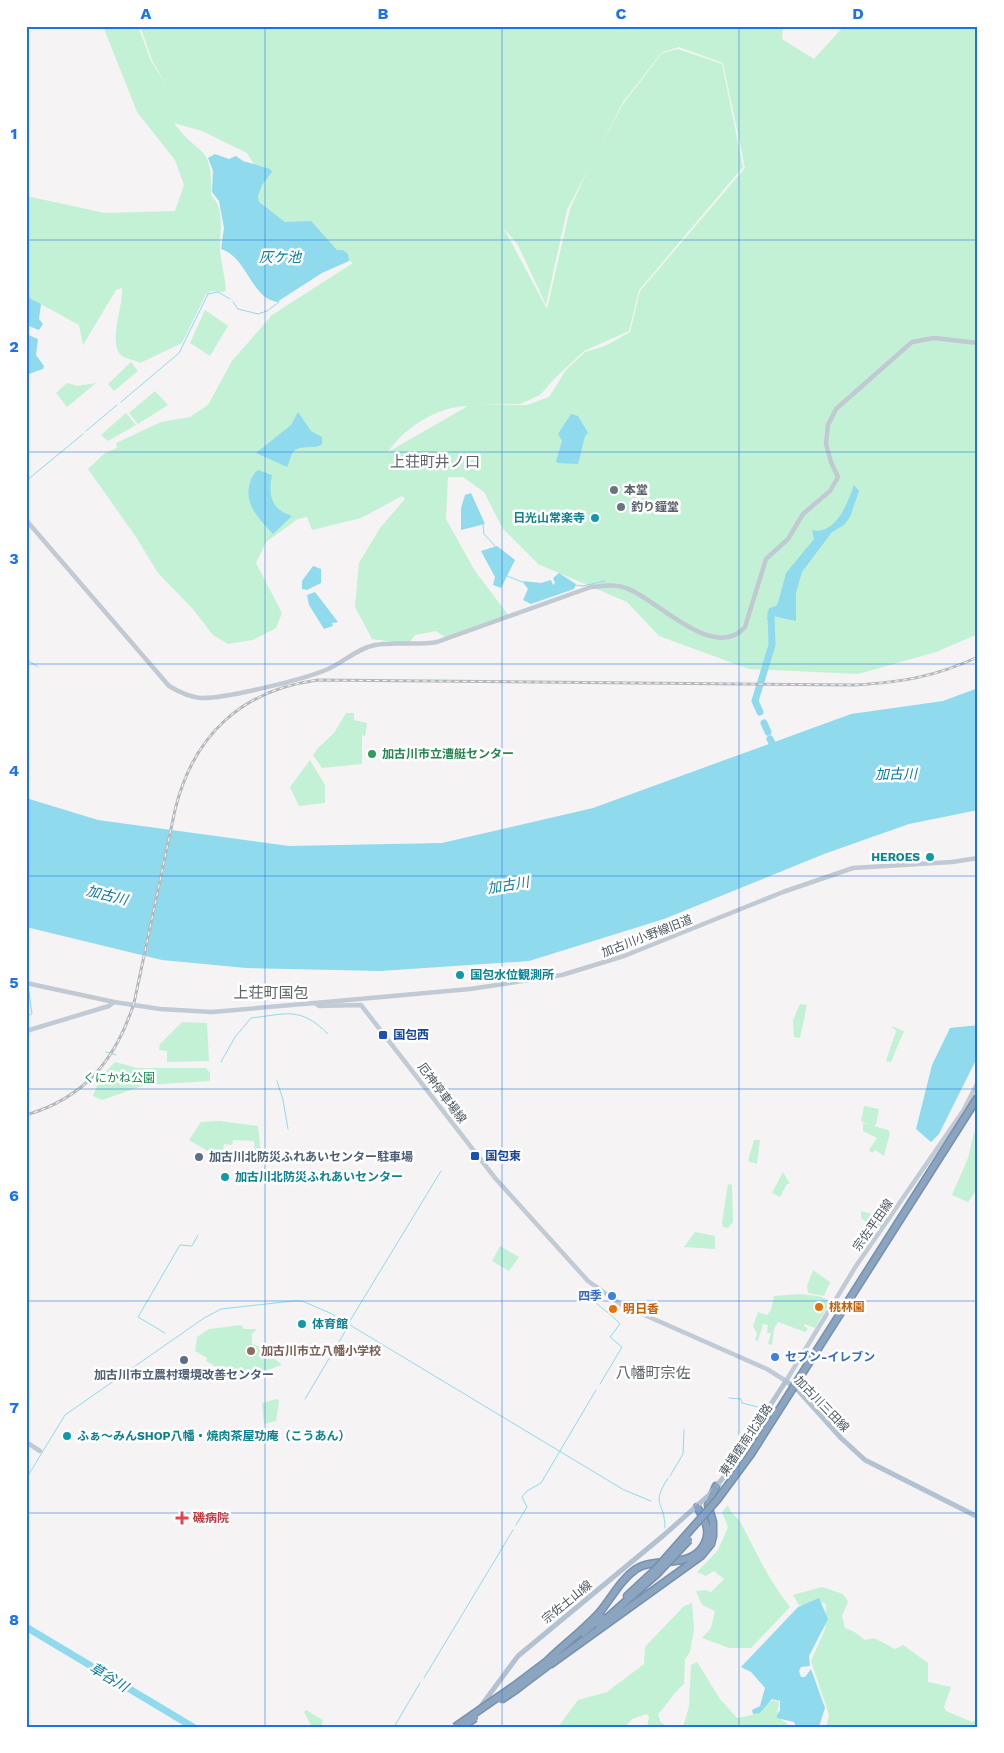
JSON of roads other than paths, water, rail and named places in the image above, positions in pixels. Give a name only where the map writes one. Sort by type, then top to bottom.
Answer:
[{"type":"highway","name":"東播磨南北道路","points":[[656,1572],[717,1500],[751,1454],[978,1097]]},
{"type":"highway","name":"東播磨南北道路","points":[[464,1727],[549,1662],[602,1618],[656,1572],[702,1525],[753,1456],[978,1103]]},
{"type":"highway","points":[[549,1662],[702,1556],[711,1544],[713,1536],[713,1522],[709,1503],[716,1486]]},
{"type":"highway","points":[[697,1507],[710,1515]]},
{"type":"highway","points":[[549,1662],[598,1613],[623,1582],[637,1569],[654,1563],[690,1557],[700,1549],[707,1537],[707,1525],[697,1507]]},
{"type":"highway","name":"東播磨南北道路","points":[[455,1727],[515,1687]]},
{"type":"main road","name":"厄神停車場線","points":[[114,1002],[160,1009],[212,1012],[315,1003],[319,1006],[357,1005],[364,1007],[495,1178],[601,1292],[622,1305],[767,1368],[786,1380]]},
{"type":"main road","points":[[26,1031],[109,1006],[114,1002]]},
{"type":"main road","name":"宗佐平田線","points":[[786,1380],[856,1266],[963,1111],[978,1082]]},
{"type":"main road","name":"加古川三田線","points":[[697,1507],[716,1486],[786,1380],[797,1389],[841,1438],[865,1460],[978,1517]]},
{"type":"main road","name":"宗佐土山線","points":[[464,1727],[518,1656],[697,1507]]},
{"type":"street","points":[[26,520],[169,686],[193,697],[214,698],[315,675],[376,644],[416,645],[437,642],[592,587],[604,585],[625,587],[634,591],[673,618],[705,634],[730,638],[738,634],[745,627],[766,559],[788,539],[803,514],[830,491],[836,481],[837,472],[831,462],[826,444],[828,424],[836,409],[912,342],[934,338],[978,344]]},
{"type":"street","name":"加古川小野線旧道","points":[[315,1003],[470,989],[569,974],[624,956],[783,892],[854,868],[952,862],[978,858]]},
{"type":"street","points":[[26,983],[114,1002]]},
{"type":"street","points":[[26,1442],[40,1451]]},
{"type":"water","name":"灰ケ池","points":[[215,154],[229,159],[236,156],[243,161],[270,169],[272,172],[262,185],[258,196],[259,202],[285,222],[311,221],[337,250],[343,250],[348,254],[349,261],[322,273],[277,302],[268,299],[255,286],[237,260],[230,253],[221,249],[224,228],[219,201],[212,192],[213,171],[208,158]]},
{"type":"water","points":[[26,296],[41,304],[39,319],[43,324],[39,330],[26,325]]},
{"type":"water","points":[[26,334],[38,339],[36,355],[44,366],[43,369],[26,375]]},
{"type":"water","points":[[298,412],[311,431],[322,437],[322,444],[316,447],[297,449],[292,454],[287,467],[256,453],[291,425]]},
{"type":"water","points":[[571,414],[578,416],[588,433],[585,436],[578,464],[558,463],[556,461],[562,441],[558,434]]},
{"type":"water","points":[[258,470],[272,475],[270,489],[273,501],[279,510],[292,516],[273,534],[254,511],[249,498],[250,481]]},
{"type":"water","points":[[854,485],[859,491],[850,517],[844,525],[832,532],[802,572],[796,593],[796,621],[773,616],[772,619],[767,620],[769,608],[776,606],[778,603],[786,573],[814,539],[812,530],[820,531],[834,523],[844,509]]},
{"type":"water","points":[[471,493],[485,524],[461,530],[461,508],[465,495]]},
{"type":"water","points":[[497,546],[515,560],[501,588],[493,585],[495,577],[481,551]]},
{"type":"water","points":[[313,566],[321,569],[321,583],[307,590],[302,589],[302,581]]},
{"type":"water","points":[[559,573],[576,584],[574,589],[531,604],[523,600],[528,589],[522,581],[541,583],[551,580],[553,585],[555,583],[553,578]]},
{"type":"water","points":[[315,592],[338,622],[332,623],[333,626],[324,629],[309,605],[307,595]]},
{"type":"water","name":"加古川","points":[[978,688],[978,810],[909,824],[824,854],[664,919],[529,961],[380,971],[246,968],[162,960],[26,927],[26,798],[98,820],[289,846],[442,843],[593,808],[851,714],[943,701]]},
{"type":"water","points":[[978,1025],[978,1056],[939,1134],[931,1142],[916,1129],[932,1065],[950,1028]]},
{"type":"water","points":[[819,1598],[828,1619],[809,1656],[810,1666],[801,1667],[799,1671],[801,1677],[805,1677],[811,1669],[825,1708],[819,1727],[796,1727],[794,1722],[777,1718],[780,1710],[780,1701],[772,1699],[760,1713],[753,1714],[752,1710],[760,1706],[765,1688],[751,1672],[741,1667],[798,1607]]},
{"type":"waterway","points":[[121,402],[179,353],[208,294],[218,292],[230,299]]},
{"type":"waterway","points":[[233,302],[238,309],[258,314],[267,311],[279,302],[278,300]]},
{"type":"waterway","points":[[86,431],[117,405]]},
{"type":"waterway","points":[[26,481],[83,434]]},
{"type":"waterway","points":[[483,525],[484,534],[496,547]]},
{"type":"waterway","points":[[507,576],[522,582]]},
{"type":"waterway","points":[[574,585],[583,586],[605,581]]},
{"type":"waterway","points":[[760,712],[755,701],[772,645],[771,613]]},
{"type":"waterway","points":[[26,659],[38,667]]},
{"type":"waterway","points":[[764,723],[768,732]]},
{"type":"waterway","points":[[770,739],[772,743]]},
{"type":"waterway","points":[[26,1016],[32,1014],[29,992]]},
{"type":"waterway","points":[[221,1062],[235,1037],[251,1018],[292,1014],[309,1019],[328,1034]]},
{"type":"waterway","points":[[106,1052],[116,1055]]},
{"type":"waterway","points":[[277,1081],[283,1100],[288,1129]]},
{"type":"waterway","points":[[348,1324],[441,1171]]},
{"type":"waterway","points":[[165,1333],[138,1317],[180,1245],[192,1246],[198,1235]]},
{"type":"waterway","points":[[584,1294],[590,1296],[620,1324],[610,1337],[622,1347],[600,1384]]},
{"type":"waterway","points":[[26,1479],[65,1415],[204,1318],[221,1309],[302,1301],[330,1313],[624,1490],[651,1501]]},
{"type":"waterway","points":[[305,1399],[349,1325]]},
{"type":"waterway","points":[[516,1525],[527,1507],[522,1497],[527,1491],[541,1483],[596,1390]]},
{"type":"waterway","points":[[729,1398],[741,1399],[742,1403],[758,1407],[762,1411]]},
{"type":"waterway","points":[[670,1476],[683,1454],[684,1430]]},
{"type":"waterway","points":[[665,1528],[659,1499],[668,1478]]},
{"type":"waterway","points":[[424,1678],[513,1530]]},
{"type":"waterway","name":"草谷川","points":[[26,1627],[193,1727]]},
{"type":"waterway","points":[[394,1727],[420,1683]]},
{"type":"railway","points":[[26,1115],[47,1108],[81,1087],[95,1074],[118,1042],[134,1003],[175,810],[183,784],[194,760],[208,739],[224,721],[244,706],[266,694],[290,685],[318,680],[855,685],[888,682],[932,674],[978,657]]},
{"type":"place","name":"本堂","points":[[614,490]]},
{"type":"place","name":"釣り鐘堂","points":[[621,507]]},
{"type":"place","name":"日光山常楽寺","points":[[595,518]]},
{"type":"place","name":"加古川市立漕艇センター","points":[[372,754]]},
{"type":"place","name":"HEROES","points":[[930,857]]},
{"type":"place","name":"国包水位観測所","points":[[460,975]]},
{"type":"place","name":"国包西","points":[[383,1035]]},
{"type":"place","name":"国包東","points":[[475,1156]]},
{"type":"place","name":"加古川北防災ふれあいセンター駐車場","points":[[199,1157]]},
{"type":"place","name":"加古川北防災ふれあいセンター","points":[[225,1177]]},
{"type":"place","name":"四季","points":[[612,1296]]},
{"type":"place","name":"桃林園","points":[[819,1307]]},
{"type":"place","name":"明日香","points":[[613,1309]]},
{"type":"place","name":"体育館","points":[[302,1324]]},
{"type":"place","name":"加古川市立八幡小学校","points":[[251,1351]]},
{"type":"place","name":"セブン-イレブン","points":[[775,1357]]},
{"type":"place","name":"加古川市立農村環境改善センター","points":[[184,1360]]},
{"type":"place","name":"ふぁ～みんSHOP八幡・焼肉茶屋功庵（こうあん）","points":[[67,1436]]},
{"type":"place","name":"磯病院","points":[[182,1518]]},
{"type":"district","name":"上荘町井ノ口","points":[[435,462]]},
{"type":"district","name":"上荘町国包","points":[[271,993]]},
{"type":"district","name":"八幡町宗佐","points":[[653,1373]]},
{"type":"park label","name":"くにかね公園","points":[[119,1078]]}]
